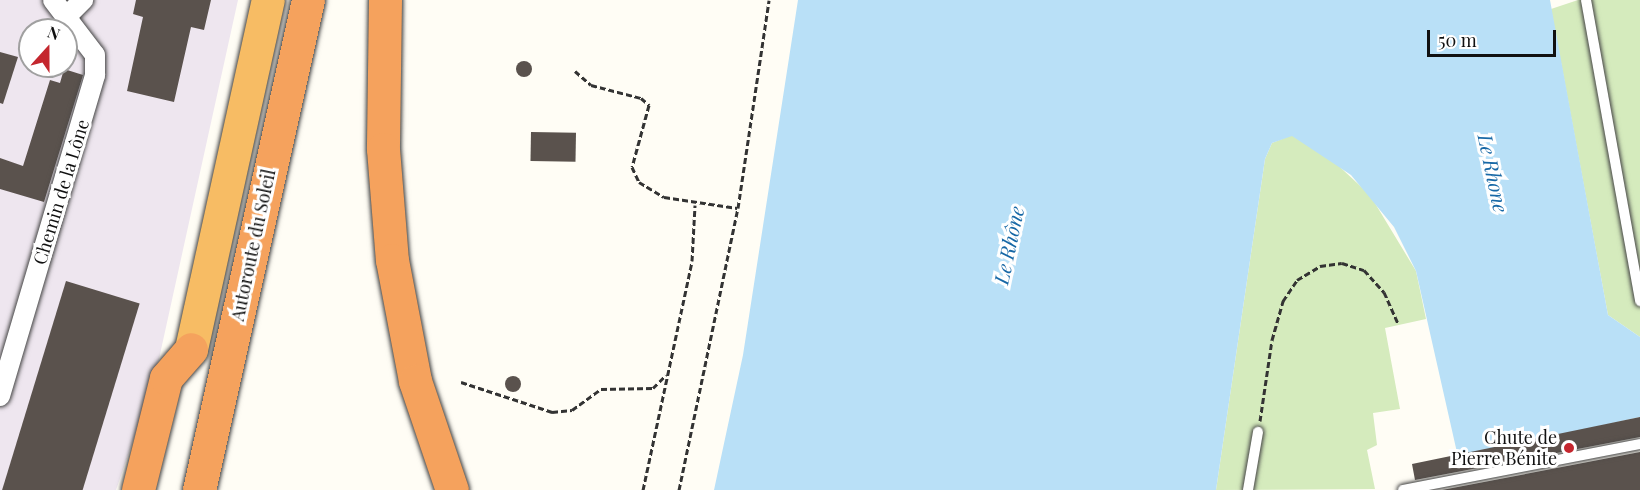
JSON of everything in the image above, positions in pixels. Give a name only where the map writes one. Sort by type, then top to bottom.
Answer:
[{"type":"highway","name":"Autoroute du Soleil","points":[[160,490],[268,0]]},
{"type":"highway","name":"Autoroute du Soleil","points":[[199,490],[308,0]]},
{"type":"highway","points":[[385,0],[383,149],[392,260],[415,381],[452,490]]},
{"type":"highway","points":[[138,490],[166,378],[191,349]]},
{"type":"street","name":"Chemin de la Lône","points":[[0,396],[95,75],[95,55],[53,0]]},
{"type":"street","points":[[67,16],[82,0]]},
{"type":"lane","points":[[1586,0],[1640,301]]},
{"type":"lane","points":[[1250,489],[1258,432]]},
{"type":"lane","points":[[1403,490],[1640,444]]},
{"type":"path","points":[[679,490],[738,208],[770,0]]},
{"type":"path","points":[[575,71],[591,85],[641,98],[649,105],[632,167],[639,182],[664,197],[694,205],[738,208]]},
{"type":"path","points":[[643,490],[692,261],[694,205]]},
{"type":"path","points":[[1258,432],[1272,340],[1283,301],[1297,280],[1320,266],[1342,263],[1364,270],[1384,292],[1398,324]]},
{"type":"path","points":[[461,382],[552,412],[572,410],[601,389],[653,388],[668,374]]},
{"type":"shaded area","points":[[0,0],[238,0],[155,377],[116,490],[0,490]]},
{"type":"green space","points":[[1578,0],[1640,0],[1640,337],[1608,315],[1551,9]]},
{"type":"green space","points":[[1292,135],[1328,156],[1370,195],[1416,271],[1426,319],[1385,328],[1400,409],[1373,413],[1377,445],[1367,450],[1375,489],[1216,490],[1265,159],[1272,143]]},
{"type":"water","points":[[798,0],[1550,0],[1608,315],[1640,337],[1640,417],[1458,457],[1416,271],[1394,227],[1351,175],[1292,136],[1272,143],[1265,159],[1216,490],[714,490],[743,355]]},
{"type":"building","points":[[136,0],[211,0],[204,30],[191,27],[174,102],[127,91],[143,17],[133,14]]},
{"type":"building","points":[[0,52],[18,57],[3,104],[0,103]]},
{"type":"building","points":[[524,61],[532,69],[524,77],[516,69]]},
{"type":"building","points":[[78,73],[83,75],[44,202],[0,189],[0,158],[23,166],[50,80],[60,83],[61,78],[78,78]]},
{"type":"building","points":[[531,132],[576,133],[575,162],[530,161]]},
{"type":"building","points":[[66,281],[140,304],[83,490],[2,490]]},
{"type":"building","points":[[513,376],[521,384],[513,392],[505,384]]},
{"type":"building","points":[[1640,417],[1640,437],[1415,480],[1412,464]]},
{"type":"building","points":[[1640,452],[1640,490],[1442,490]]},
{"type":"place","name":"Chute de Pierre Bénite","points":[[1569,448]]},
{"type":"water label","name":"Le Rhone","points":[[1494,173]]},
{"type":"water label","name":"Le Rhône","points":[[1008,245]]}]
